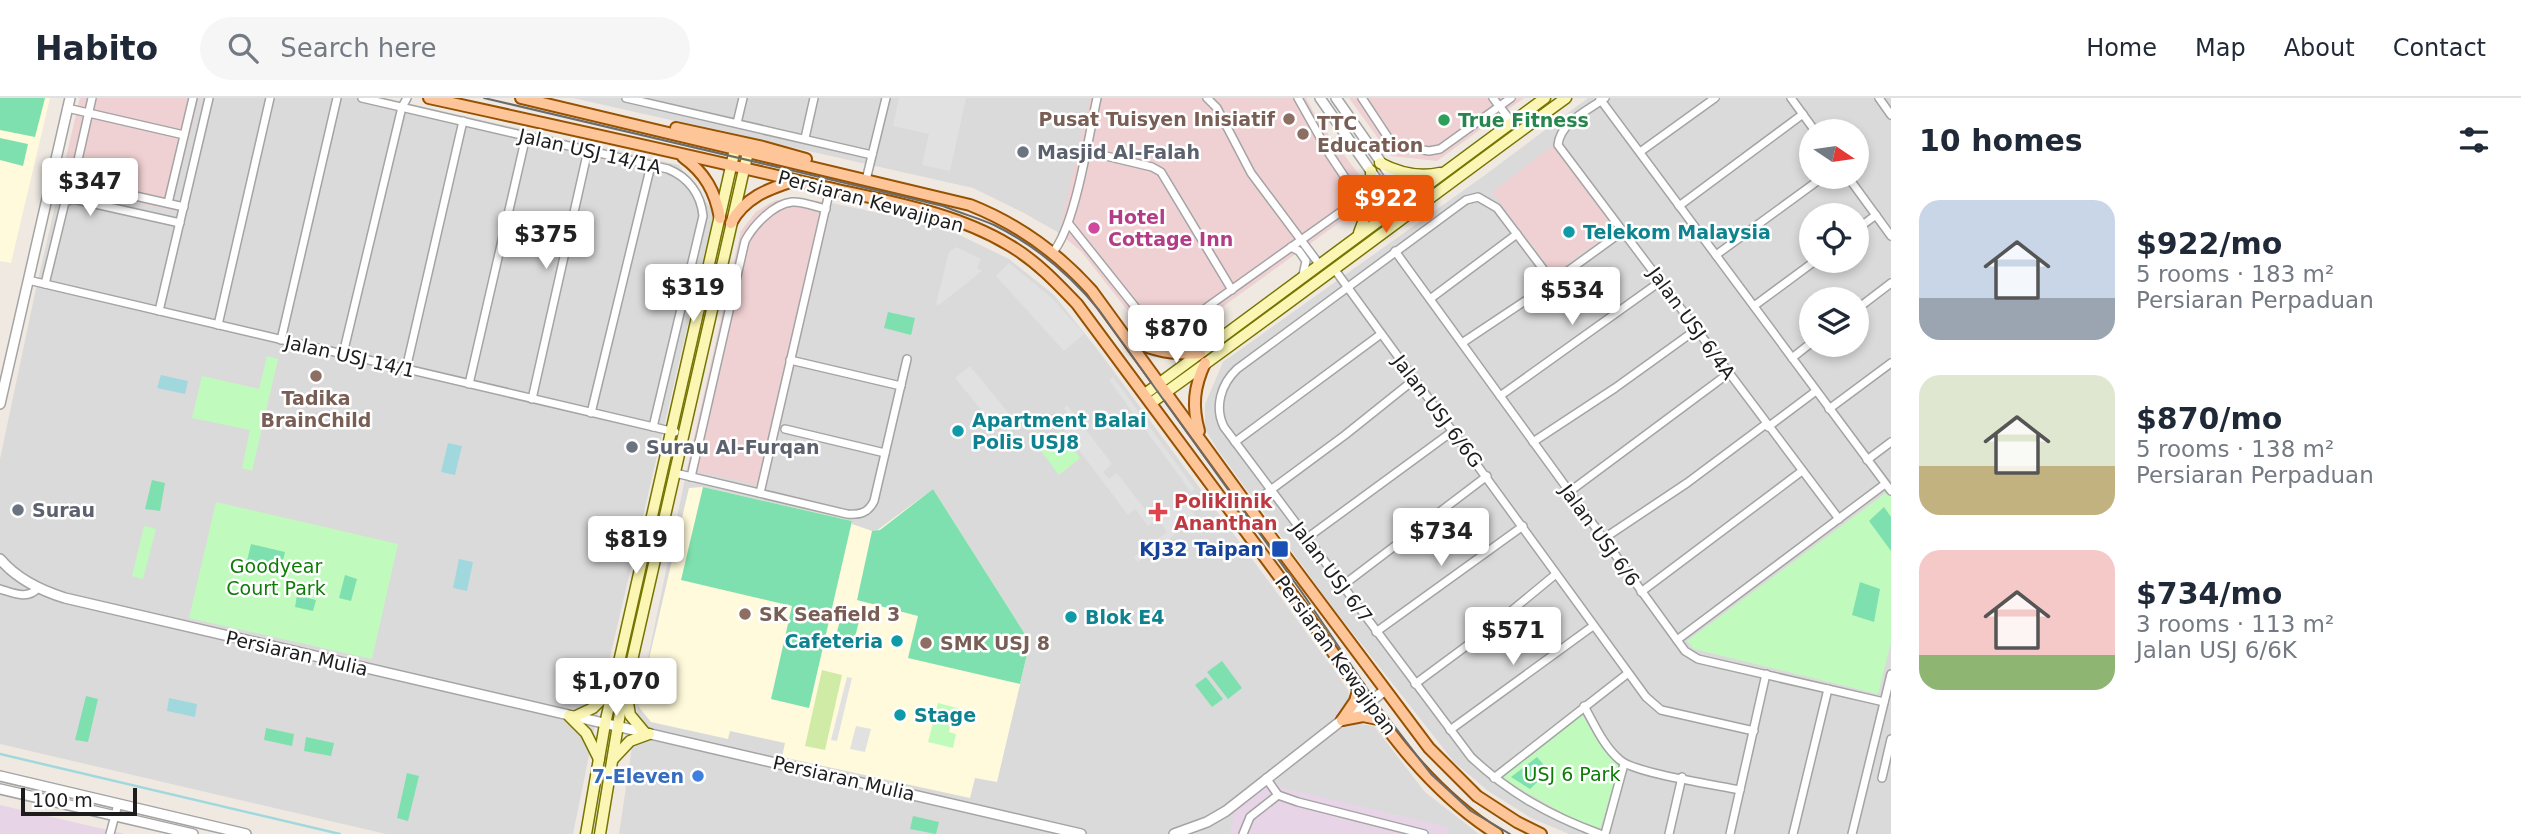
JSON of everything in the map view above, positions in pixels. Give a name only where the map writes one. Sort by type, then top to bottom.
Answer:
[{"type":"main road","name":"Persiaran Kewajipan","points":[[429,98],[732,165],[939,215],[1008,244],[1044,271],[1077,304],[1369,703],[1427,777],[1462,809],[1497,834]]},
{"type":"main road","name":"Persiaran Kewajipan","points":[[521,98],[959,203],[988,212],[1021,229],[1075,271],[1093,291],[1429,748],[1476,796],[1541,834]]},
{"type":"main road","points":[[1201,439],[1194,411],[1194,398],[1203,358],[1303,275],[1545,98]]},
{"type":"main road","points":[[1148,398],[1335,270],[1566,98]]},
{"type":"main road","name":"Persiaran Kewajipan","points":[[618,121],[661,125],[763,147],[851,176]]},
{"type":"main road","points":[[586,834],[605,724],[736,149]]},
{"type":"main road","points":[[600,834],[617,727],[747,152]]},
{"type":"main road","points":[[679,153],[698,168],[712,188],[720,218]]},
{"type":"main road","points":[[1380,163],[1406,174],[1429,175],[1445,172]]},
{"type":"main road","points":[[1357,237],[1372,198],[1371,171]]},
{"type":"main road","points":[[731,223],[737,212],[754,197],[773,187],[796,180]]},
{"type":"main road","points":[[1123,334],[1140,344],[1165,352],[1203,358]]},
{"type":"main road","points":[[610,763],[630,741],[647,733],[631,715],[626,686]]},
{"type":"main road","points":[[599,759],[586,733],[572,716],[593,708],[614,687]]},
{"type":"main road","points":[[1342,720],[1355,701],[1359,687]]},
{"type":"main road","points":[[1342,720],[1363,716],[1382,720]]},
{"type":"street","points":[[0,404],[70,98]]},
{"type":"street","points":[[73,182],[92,98]]},
{"type":"street","points":[[168,203],[193,98]]},
{"type":"street","points":[[159,311],[209,98]]},
{"type":"street","points":[[218,325],[270,98]]},
{"type":"street","points":[[281,340],[337,98]]},
{"type":"street","name":"Jalan USJ 14/1A","points":[[362,98],[668,169],[688,180],[704,216],[653,427]]},
{"type":"street","points":[[343,354],[402,107],[407,98]]},
{"type":"street","points":[[626,98],[872,155]]},
{"type":"street","points":[[669,108],[671,98]]},
{"type":"street","points":[[737,123],[743,98]]},
{"type":"street","points":[[805,138],[814,98]]},
{"type":"street","points":[[866,180],[886,98]]},
{"type":"street","points":[[1052,253],[1060,244],[1069,224],[1097,98]]},
{"type":"street","points":[[1207,98],[1217,108],[1251,173],[1318,264]]},
{"type":"street","points":[[1069,224],[1144,316],[1184,322],[1344,210],[1347,205],[1350,186],[1298,98]]},
{"type":"street","points":[[1320,98],[1403,217]]},
{"type":"street","points":[[1336,98],[1414,209]]},
{"type":"street","points":[[1362,98],[1393,145],[1429,151],[1440,149],[1511,98]]},
{"type":"street","points":[[1493,98],[1519,132]]},
{"type":"street","points":[[1640,152],[1715,98]]},
{"type":"street","points":[[1791,98],[1806,119]]},
{"type":"street","points":[[1879,98],[1891,115]]},
{"type":"street","points":[[1602,99],[1888,487],[1839,519],[1677,640]]},
{"type":"street","name":"Jalan USJ 6/4A","points":[[1602,99],[1566,126],[1558,145],[1839,519]]},
{"type":"street","points":[[67,108],[184,135]]},
{"type":"street","points":[[1679,206],[1802,114]]},
{"type":"street","points":[[406,369],[463,121]]},
{"type":"street","points":[[469,384],[526,136]]},
{"type":"street","points":[[531,399],[589,150]]},
{"type":"street","points":[[1085,151],[1152,167],[1161,172],[1232,290]]},
{"type":"street","points":[[591,412],[651,165]]},
{"type":"street","points":[[51,177],[184,207]]},
{"type":"street","points":[[760,493],[830,189]]},
{"type":"street","points":[[1716,255],[1807,189]]},
{"type":"street","points":[[1857,189],[1891,236]]},
{"type":"street","name":"Jalan USJ 6/7","points":[[1517,234],[1497,208],[1478,197],[1466,201],[1347,286],[1231,375],[1222,391],[1219,411],[1224,427],[1471,757],[1494,779],[1549,814],[1603,834]]},
{"type":"street","points":[[45,284],[65,202],[73,200],[180,223]]},
{"type":"street","points":[[691,477],[749,233],[758,222],[783,204],[794,201],[826,209]]},
{"type":"street","points":[[1869,220],[1876,215]]},
{"type":"street","points":[[1462,343],[1623,231]]},
{"type":"street","points":[[1430,299],[1517,234],[1553,282]]},
{"type":"street","points":[[1292,247],[1299,250],[1306,261],[1303,275]]},
{"type":"street","name":"Jalan USJ 6/6","points":[[1395,251],[1690,656],[1884,702]]},
{"type":"street","name":"Jalan USJ 6/6G","points":[[1335,270],[1646,698],[1661,710],[1754,731]]},
{"type":"street","points":[[1754,306],[1799,273]]},
{"type":"street","name":"Jalan USJ 14/1","points":[[28,281],[684,433]]},
{"type":"street","points":[[1500,396],[1661,281]]},
{"type":"street","points":[[1869,300],[1891,284]]},
{"type":"street","points":[[1533,442],[1697,329]]},
{"type":"street","points":[[1235,442],[1381,334]]},
{"type":"street","points":[[1792,358],[1799,352]]},
{"type":"street","points":[[675,473],[847,514],[866,512],[874,501],[907,359]]},
{"type":"street","points":[[790,360],[901,386]]},
{"type":"street","points":[[1829,408],[1891,363]]},
{"type":"street","points":[[1569,492],[1729,373]]},
{"type":"street","points":[[1249,506],[1415,379]]},
{"type":"street","points":[[1603,539],[1816,391]]},
{"type":"street","points":[[785,429],[885,453]]},
{"type":"street","points":[[1307,538],[1453,431]]},
{"type":"street","points":[[1867,460],[1891,442]]},
{"type":"street","points":[[1642,592],[1802,471]]},
{"type":"street","points":[[1342,586],[1487,476]]},
{"type":"street","points":[[1376,632],[1523,526]]},
{"type":"street","name":"Persiaran Mulia","points":[[0,559],[15,574],[38,588],[65,598],[1081,834]]},
{"type":"street","points":[[1415,684],[1488,630],[1556,574]]},
{"type":"street","points":[[0,589],[26,596],[38,588]]},
{"type":"street","points":[[1450,730],[1593,626]]},
{"type":"street","points":[[1494,779],[1628,674]]},
{"type":"street","points":[[1730,834],[1766,674]]},
{"type":"street","points":[[1852,834],[1891,676]]},
{"type":"street","points":[[1793,834],[1828,689]]},
{"type":"street","points":[[1174,834],[1217,817],[1244,799],[1266,778],[1385,690]]},
{"type":"street","points":[[1584,706],[1609,748],[1624,764],[1740,790]]},
{"type":"street","points":[[1882,778],[1891,738]]},
{"type":"street","points":[[1603,834],[1624,764]]},
{"type":"street","points":[[0,776],[246,834]]},
{"type":"street","points":[[1669,834],[1682,777]]},
{"type":"street","points":[[1266,778],[1278,795],[1298,803],[1424,834]]},
{"type":"street","points":[[0,789],[193,834]]},
{"type":"street","points":[[1243,834],[1250,817],[1278,795]]},
{"type":"street","points":[[110,834],[118,804]]},
{"type":"shaded area","points":[[0,98],[50,98],[11,263],[0,261]]},
{"type":"shaded area","points":[[80,98],[385,98],[679,165],[714,213],[603,687],[573,834],[386,834],[0,744],[0,459]]},
{"type":"shaded area","points":[[80,98],[199,98],[171,210],[59,187]]},
{"type":"shaded area","points":[[573,98],[1306,98],[1318,121],[1360,176],[1351,214],[1190,330],[1136,321],[1081,251],[1059,233],[973,188]]},
{"type":"shaded area","points":[[899,98],[966,98],[950,171],[922,165],[929,134],[893,126]]},
{"type":"shaded area","points":[[1090,98],[1306,98],[1318,121],[1360,176],[1351,214],[1190,330],[1136,321],[1081,251],[1059,233]]},
{"type":"shaded area","points":[[1349,98],[1524,98],[1437,161],[1391,156]]},
{"type":"shaded area","points":[[1588,98],[1891,98],[1891,834],[1569,834],[1531,818],[1488,791],[1454,762],[1334,609],[1217,449],[1205,429],[1205,404],[1223,362]]},
{"type":"shaded area","points":[[1553,146],[1615,229],[1554,274],[1492,192]]},
{"type":"shaded area","points":[[790,198],[832,203],[943,227],[1009,259],[1054,295],[1101,354],[1348,690],[1353,723],[1374,726],[1425,792],[1479,834],[619,834],[638,706],[687,469],[741,231],[756,212],[774,201]]},
{"type":"shaded area","points":[[790,198],[832,203],[766,487],[687,469],[741,231],[756,212],[774,201]]},
{"type":"shaded area","points":[[956,247],[981,259],[977,268],[982,271],[939,305],[936,304],[949,252]]},
{"type":"shaded area","points":[[1009,263],[1052,298],[1084,334],[1064,351],[996,276]]},
{"type":"shaded area","points":[[970,366],[1011,416],[996,428],[955,378]]},
{"type":"shaded area","points":[[1113,377],[1195,489],[1191,492],[1109,380]]},
{"type":"shaded area","points":[[1067,405],[1112,464],[1103,472],[1109,479],[1117,473],[1154,521],[1148,526],[1135,509],[1128,515],[1063,429],[1073,421],[1064,408]]},
{"type":"shaded area","points":[[703,487],[852,521],[852,524],[875,532],[933,489],[1030,642],[997,782],[975,778],[970,798],[782,757],[785,743],[730,731],[728,739],[651,722],[638,706],[689,488]]},
{"type":"shaded area","points":[[1184,500],[1197,518],[1138,562],[1134,557],[1167,532],[1159,519]]},
{"type":"shaded area","points":[[847,677],[852,678],[837,741],[831,740]]},
{"type":"shaded area","points":[[856,726],[871,729],[865,752],[850,749]]},
{"type":"shaded area","points":[[1275,780],[1283,788],[1448,827],[1446,834],[1230,834],[1235,810]]},
{"type":"shaded area","points":[[0,805],[125,834],[0,834]]},
{"type":"green space","points":[[0,98],[45,98],[35,137],[0,130]]},
{"type":"green space","points":[[0,138],[28,144],[23,166],[0,160]]},
{"type":"green space","points":[[888,312],[915,318],[911,335],[884,328]]},
{"type":"green space","points":[[267,356],[278,359],[252,471],[242,468],[250,430],[192,418],[202,376],[259,389]]},
{"type":"green space","points":[[1060,431],[1080,458],[1059,475],[1038,447]]},
{"type":"green space","points":[[152,480],[165,483],[160,511],[145,509]]},
{"type":"green space","points":[[703,487],[852,521],[809,708],[771,699],[792,606],[681,580]]},
{"type":"green space","points":[[933,489],[1030,642],[1020,684],[908,658],[918,616],[857,600],[872,531],[880,530]]},
{"type":"green space","points":[[1887,492],[1891,497],[1891,642],[1878,694],[1694,649],[1687,641]]},
{"type":"green space","name":"Goodyear Court Park","points":[[216,502],[398,544],[372,659],[189,618]]},
{"type":"green space","points":[[1884,507],[1891,517],[1891,551],[1869,521]]},
{"type":"green space","points":[[144,526],[156,529],[143,579],[132,576]]},
{"type":"green space","points":[[251,544],[285,552],[280,573],[246,565]]},
{"type":"green space","points":[[345,575],[357,579],[351,601],[339,598]]},
{"type":"green space","points":[[1860,582],[1880,589],[1874,622],[1852,615]]},
{"type":"green space","points":[[297,595],[316,600],[313,611],[295,607]]},
{"type":"green space","points":[[843,609],[861,614],[852,648],[834,643]]},
{"type":"green space","points":[[1222,661],[1242,688],[1228,699],[1207,672]]},
{"type":"green space","points":[[822,670],[842,675],[825,750],[805,746]]},
{"type":"green space","points":[[1206,677],[1223,699],[1212,707],[1195,685]]},
{"type":"green space","points":[[86,696],[98,699],[88,742],[75,740]]},
{"type":"green space","points":[[938,703],[961,709],[959,721],[952,719],[949,732],[956,734],[953,748],[928,742]]},
{"type":"green space","name":"USJ 6 Park","points":[[1582,714],[1603,749],[1619,766],[1600,829],[1566,815],[1502,778]]},
{"type":"green space","points":[[266,728],[294,734],[292,746],[264,740]]},
{"type":"green space","points":[[306,737],[334,743],[331,756],[304,751]]},
{"type":"green space","points":[[1537,757],[1549,771],[1530,789],[1511,777]]},
{"type":"green space","points":[[407,773],[419,776],[408,821],[397,818]]},
{"type":"green space","points":[[913,816],[939,822],[936,834],[910,829]]},
{"type":"water","points":[[161,375],[188,381],[185,394],[157,388]]},
{"type":"water","points":[[448,443],[462,446],[455,475],[441,472]]},
{"type":"water","points":[[459,559],[473,562],[467,591],[453,588]]},
{"type":"water","points":[[169,698],[197,704],[195,717],[167,711]]},
{"type":"waterway","points":[[0,754],[340,834]]},
{"type":"tram line","points":[[484,98],[943,206],[994,225],[1038,251],[1064,273],[1099,310],[1301,591],[1378,705],[1431,774],[1471,811],[1510,834]]},
{"type":"place","name":"Pusat Tuisyen Inisiatif","points":[[1289,119]]},
{"type":"place","name":"True Fitness","points":[[1444,120]]},
{"type":"place","name":"TTC Education","points":[[1303,134]]},
{"type":"place","name":"Masjid Al-Falah","points":[[1023,152]]},
{"type":"place","name":"Hotel Cottage Inn","points":[[1094,228]]},
{"type":"place","name":"Telekom Malaysia","points":[[1569,232]]},
{"type":"place","name":"Tadika BrainChild","points":[[316,376]]},
{"type":"place","name":"Apartment Balai Polis USJ8","points":[[958,431]]},
{"type":"place","name":"Surau Al-Furqan","points":[[632,447]]},
{"type":"place","name":"Surau","points":[[18,510]]},
{"type":"place","name":"Poliklinik Ananthan","points":[[1158,512]]},
{"type":"place","name":"KJ32 Taipan","points":[[1280,549]]},
{"type":"place","name":"SK Seafield 3","points":[[745,614]]},
{"type":"place","name":"Blok E4","points":[[1071,617]]},
{"type":"place","name":"Cafeteria","points":[[897,641]]},
{"type":"place","name":"SMK USJ 8","points":[[926,643]]},
{"type":"place","name":"Stage","points":[[900,715]]},
{"type":"place","name":"7-Eleven","points":[[698,776]]}]
